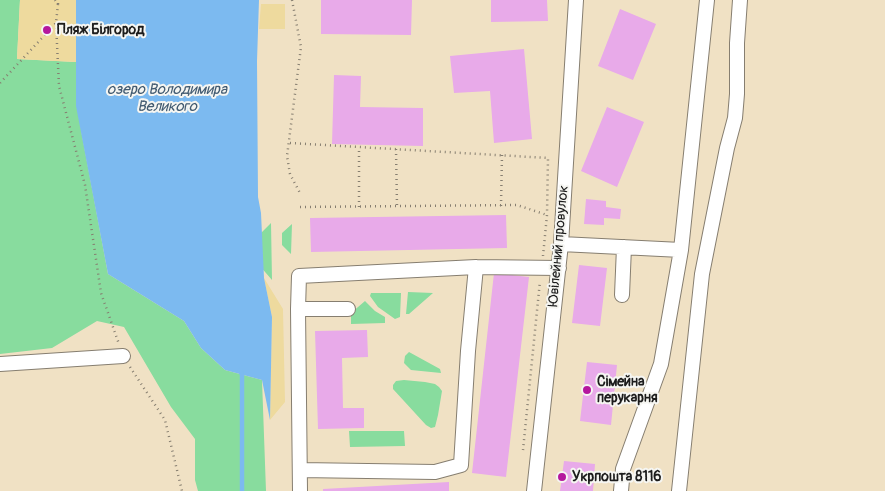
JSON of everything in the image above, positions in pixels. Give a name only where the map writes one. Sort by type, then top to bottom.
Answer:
[{"type":"street","name":"Ювілейний провулок","points":[[534,491],[559,268],[576,0]]},
{"type":"street","points":[[621,491],[623,470],[661,364],[681,250],[706,0]]},
{"type":"street","points":[[679,491],[702,274],[727,148],[735,118],[740,0]]},
{"type":"street","points":[[561,244],[681,250]]},
{"type":"street","points":[[622,295],[624,247]]},
{"type":"street","points":[[300,470],[436,472],[461,465],[468,351],[476,267]]},
{"type":"street","points":[[300,491],[299,276],[476,267],[559,268]]},
{"type":"street","points":[[298,309],[348,309]]},
{"type":"street","points":[[0,364],[123,356]]},
{"type":"path","points":[[56,0],[58,4],[56,23],[59,86],[85,185],[101,293],[123,356],[165,420],[182,491]]},
{"type":"path","points":[[292,0],[301,47],[287,156],[290,174],[300,195]]},
{"type":"path","points":[[0,83],[56,23]]},
{"type":"path","points":[[290,143],[548,158],[547,215],[523,452]]},
{"type":"path","points":[[359,207],[360,147]]},
{"type":"path","points":[[396,149],[397,206]]},
{"type":"path","points":[[501,206],[502,155]]},
{"type":"path","points":[[300,207],[517,206],[562,218]]},
{"type":"green space","points":[[0,0],[20,0],[17,59],[76,62],[81,130],[108,274],[184,321],[201,348],[225,370],[262,380],[266,491],[198,491],[195,480],[195,439],[171,407],[124,327],[97,321],[52,348],[0,354]]},
{"type":"green space","points":[[271,223],[272,280],[259,265],[259,235]]},
{"type":"green space","points":[[292,224],[291,254],[282,245],[282,233]]},
{"type":"green space","points":[[408,292],[433,293],[409,314],[406,314]]},
{"type":"green space","points":[[371,293],[401,293],[400,317],[395,319],[378,307],[370,296]]},
{"type":"green space","points":[[365,301],[375,311],[385,317],[385,323],[351,324],[351,313]]},
{"type":"green space","points":[[409,352],[440,369],[441,373],[411,370],[404,363],[405,356]]},
{"type":"green space","points":[[404,380],[435,384],[442,391],[435,427],[431,428],[426,425],[393,389],[396,381]]},
{"type":"green space","points":[[349,431],[404,431],[405,446],[350,447]]},
{"type":"sand","name":"Пляж Білгород","points":[[20,0],[76,0],[76,62],[17,59]]},
{"type":"sand","points":[[261,4],[285,4],[285,29],[259,29]]},
{"type":"sand","points":[[264,278],[283,309],[285,402],[270,420],[272,317]]},
{"type":"water","name":"озеро Володимира Великого","points":[[76,0],[259,0],[257,61],[258,197],[261,213],[264,278],[272,317],[270,420],[262,380],[225,370],[201,348],[184,321],[108,274],[76,106]]},
{"type":"building","points":[[321,0],[412,0],[411,35],[321,34]]},
{"type":"building","points":[[491,0],[547,0],[548,21],[491,22]]},
{"type":"building","points":[[620,9],[656,24],[633,80],[598,66]]},
{"type":"building","points":[[524,49],[532,139],[494,143],[490,91],[454,93],[450,56]]},
{"type":"building","points":[[334,75],[361,76],[360,107],[423,108],[423,146],[332,144]]},
{"type":"building","points":[[607,107],[644,122],[617,187],[581,171]]},
{"type":"building","points":[[586,199],[606,201],[606,207],[621,209],[620,219],[604,218],[604,225],[584,224]]},
{"type":"building","points":[[506,215],[507,248],[311,252],[310,218]]},
{"type":"building","points":[[579,265],[607,268],[600,326],[572,323]]},
{"type":"building","points":[[494,273],[529,277],[506,477],[472,473]]},
{"type":"building","points":[[367,330],[368,357],[342,358],[343,408],[364,408],[364,428],[318,429],[315,331]]},
{"type":"building","points":[[587,362],[617,365],[611,425],[580,421]]},
{"type":"building","points":[[564,461],[595,464],[593,491],[560,491]]},
{"type":"building","points":[[449,482],[449,491],[323,491],[323,489]]},
{"type":"waterway","points":[[240,370],[242,375],[242,491]]},
{"type":"place","name":"Пляж Білгород","points":[[47,30]]},
{"type":"place","name":"Сімейна перукарня","points":[[587,390]]},
{"type":"place","name":"Укрпошта 8116","points":[[562,477]]}]
